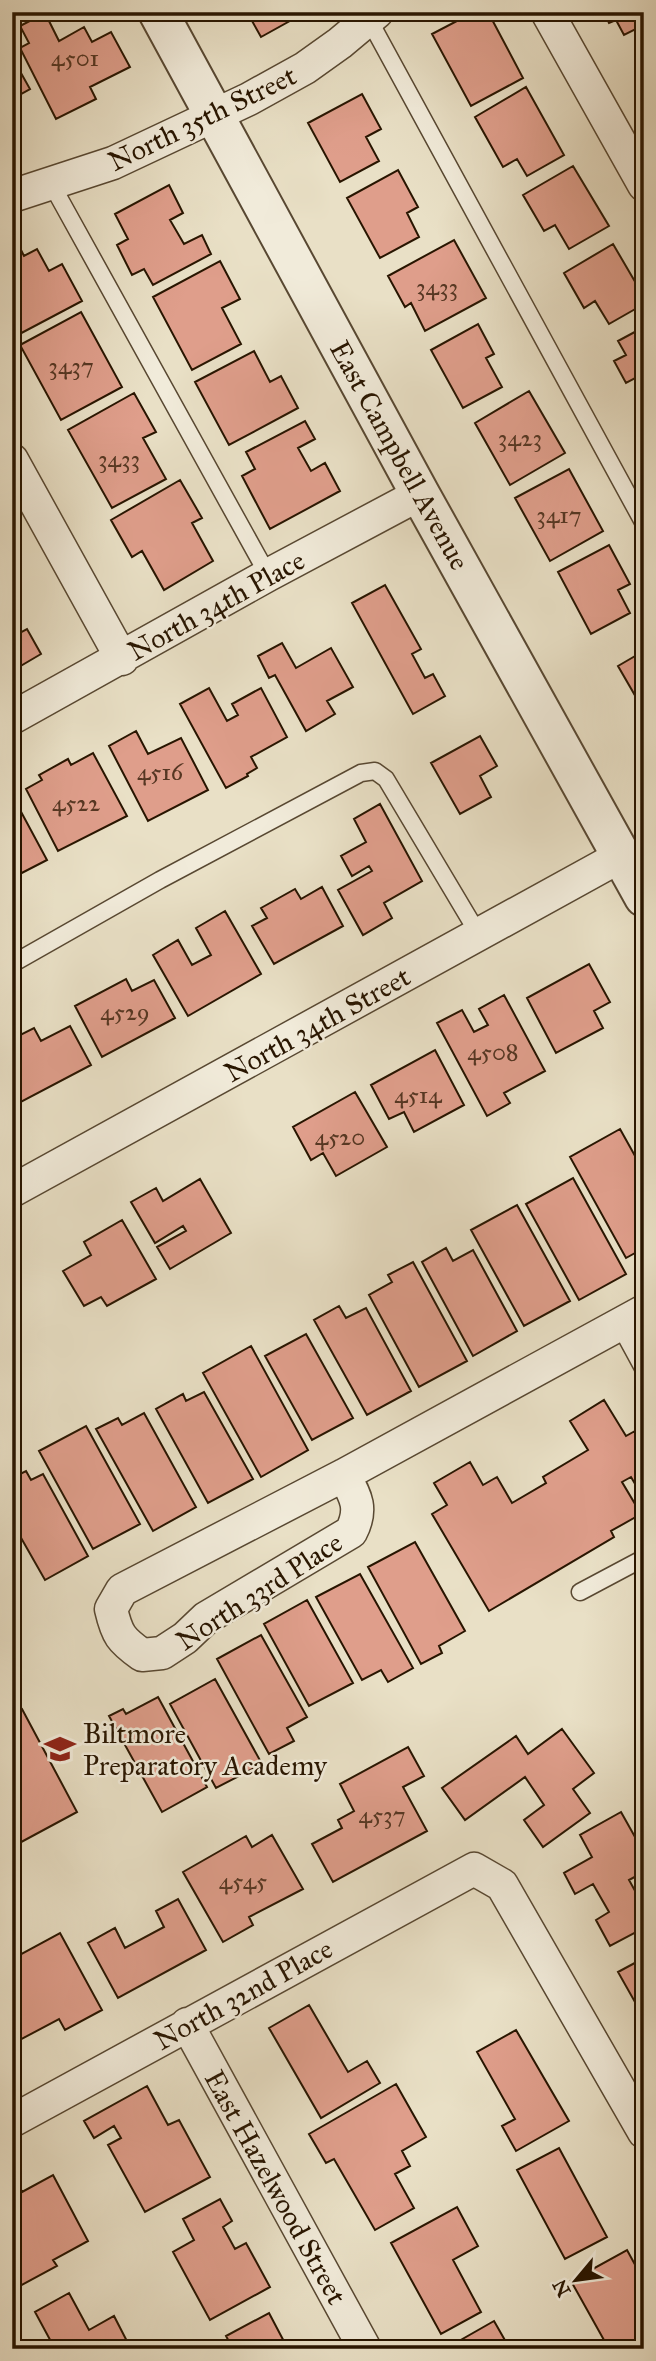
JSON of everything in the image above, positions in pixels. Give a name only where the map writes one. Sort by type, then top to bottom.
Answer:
[{"type":"street","name":"East Campbell Avenue","points":[[159,12],[420,494],[644,897]]},
{"type":"street","points":[[547,12],[644,185]]},
{"type":"street","name":"North 35th Street","points":[[12,196],[113,163],[214,115],[305,68],[370,15]]},
{"type":"street","points":[[12,460],[121,659]]},
{"type":"street","name":"North 34th Place","points":[[12,718],[268,575],[420,494]]},
{"type":"street","name":"North 34th Street","points":[[12,1191],[621,856]]},
{"type":"street","name":"North 33rd Place","points":[[344,1475],[356,1498],[358,1519],[351,1532],[206,1618],[185,1639],[162,1653],[142,1655],[123,1642],[111,1609],[122,1590],[344,1475],[631,1317]]},
{"type":"street","name":"North 32nd Place","points":[[12,2121],[474,1868],[502,1885],[644,2132]]},
{"type":"street","name":"East Hazelwood Street","points":[[187,2024],[365,2349]]},
{"type":"lane","points":[[370,15],[644,524]]},
{"type":"lane","points":[[52,185],[268,575]]},
{"type":"lane","points":[[12,964],[160,880],[361,773],[375,771],[386,779],[479,935]]},
{"type":"lane","points":[[631,1317],[644,1370]]},
{"type":"lane","points":[[580,1592],[644,1558]]},
{"type":"building","points":[[247,12],[306,12],[261,37]]},
{"type":"building","points":[[454,12],[488,12],[523,78],[471,106],[432,34],[457,21]]},
{"type":"building","points":[[604,12],[644,12],[644,25],[624,35],[616,20],[609,23]]},
{"type":"building","points":[[45,13],[59,41],[84,27],[92,42],[111,32],[130,67],[90,87],[96,99],[56,119],[20,48],[29,43],[20,26]]},
{"type":"building","points":[[12,57],[30,89],[12,99]]},
{"type":"building","points":[[526,87],[564,155],[527,176],[517,159],[503,167],[475,117]]},
{"type":"building","points":[[362,94],[381,129],[366,137],[379,161],[340,182],[308,123]]},
{"type":"building","points":[[573,166],[609,226],[569,249],[555,225],[544,231],[523,195]]},
{"type":"building","points":[[398,170],[418,207],[407,213],[419,237],[380,258],[347,198]]},
{"type":"building","points":[[169,185],[183,213],[170,220],[184,244],[202,235],[211,254],[153,285],[144,269],[132,275],[117,245],[128,239],[115,214]]},
{"type":"building","points":[[15,238],[24,256],[37,249],[49,271],[62,264],[82,301],[12,338],[12,239]]},
{"type":"building","points":[[454,240],[486,298],[425,331],[411,303],[405,307],[388,276]]},
{"type":"building","points":[[613,244],[644,297],[644,304],[609,324],[595,301],[584,308],[564,273]]},
{"type":"building","points":[[220,261],[240,299],[222,308],[241,344],[192,370],[153,297]]},
{"type":"building","points":[[81,312],[122,387],[61,420],[20,345]]},
{"type":"building","points":[[478,324],[494,354],[486,358],[502,387],[463,408],[431,350]]},
{"type":"building","points":[[644,327],[644,390],[637,377],[626,383],[614,361],[626,355],[618,341]]},
{"type":"building","points":[[254,351],[270,382],[281,376],[298,408],[229,445],[195,382]]},
{"type":"building","points":[[529,391],[565,453],[510,485],[475,423]]},
{"type":"building","points":[[134,393],[156,432],[143,438],[166,479],[112,508],[68,430]]},
{"type":"building","points":[[305,421],[315,439],[298,448],[311,471],[325,463],[340,491],[270,529],[242,476],[255,469],[246,452]]},
{"type":"building","points":[[569,469],[603,531],[550,561],[515,498]]},
{"type":"building","points":[[180,480],[202,518],[192,523],[213,561],[164,590],[142,551],[132,557],[111,520]]},
{"type":"building","points":[[609,545],[630,584],[618,590],[630,613],[591,634],[558,572]]},
{"type":"building","points":[[385,585],[421,649],[412,654],[425,678],[433,674],[445,696],[413,714],[352,603]]},
{"type":"building","points":[[12,628],[16,635],[27,629],[41,654],[12,671]]},
{"type":"building","points":[[282,643],[296,668],[331,648],[353,687],[327,701],[335,714],[306,731],[275,675],[269,678],[258,656]]},
{"type":"building","points":[[642,652],[644,655],[644,711],[618,666]]},
{"type":"building","points":[[209,688],[227,721],[238,715],[232,704],[261,688],[287,737],[251,757],[257,768],[226,788],[180,704]]},
{"type":"building","points":[[136,731],[148,754],[181,738],[208,790],[148,821],[109,746]]},
{"type":"building","points":[[480,736],[497,766],[480,776],[491,797],[460,814],[431,763]]},
{"type":"building","points":[[93,753],[127,816],[58,851],[26,789],[42,780],[39,775],[68,759],[71,765]]},
{"type":"building","points":[[12,795],[47,860],[12,878]]},
{"type":"building","points":[[380,804],[422,881],[384,903],[392,918],[363,935],[338,890],[372,871],[369,866],[352,876],[341,856],[366,842],[354,819]]},
{"type":"building","points":[[322,887],[343,926],[274,964],[252,926],[267,918],[261,908],[295,889],[301,899]]},
{"type":"building","points":[[225,911],[261,974],[188,1016],[153,955],[178,940],[192,965],[211,955],[196,928]]},
{"type":"building","points":[[589,964],[610,1002],[594,1011],[603,1028],[556,1053],[527,998]]},
{"type":"building","points":[[126,979],[132,991],[154,980],[175,1018],[102,1057],[75,1006]]},
{"type":"building","points":[[504,995],[545,1071],[504,1093],[510,1103],[487,1116],[437,1023],[462,1010],[474,1032],[488,1025],[479,1009]]},
{"type":"building","points":[[70,1026],[91,1065],[17,1104],[12,1095],[12,1039],[34,1028],[41,1041]]},
{"type":"building","points":[[435,1050],[464,1105],[414,1132],[404,1112],[389,1119],[371,1085]]},
{"type":"building","points":[[355,1092],[387,1147],[336,1176],[323,1153],[311,1160],[293,1127]]},
{"type":"building","points":[[620,1129],[644,1172],[644,1248],[626,1258],[570,1157]]},
{"type":"building","points":[[573,1178],[626,1274],[579,1300],[526,1204]]},
{"type":"building","points":[[200,1179],[231,1233],[170,1269],[157,1247],[186,1231],[183,1226],[155,1243],[131,1202],[156,1188],[163,1201]]},
{"type":"building","points":[[517,1205],[570,1301],[524,1326],[471,1230]]},
{"type":"building","points":[[122,1220],[156,1279],[107,1306],[101,1297],[84,1306],[63,1271],[91,1255],[84,1242]]},
{"type":"building","points":[[446,1248],[453,1261],[473,1250],[517,1331],[473,1356],[422,1262]]},
{"type":"building","points":[[413,1262],[467,1361],[419,1387],[369,1295],[392,1282],[388,1275]]},
{"type":"building","points":[[339,1306],[346,1318],[366,1308],[411,1391],[367,1415],[314,1320]]},
{"type":"building","points":[[306,1334],[353,1418],[312,1440],[265,1356]]},
{"type":"building","points":[[251,1346],[308,1450],[261,1477],[203,1373]]},
{"type":"building","points":[[204,1392],[253,1479],[208,1503],[156,1409],[183,1394],[186,1401]]},
{"type":"building","points":[[604,1400],[626,1436],[635,1431],[644,1446],[644,1499],[631,1477],[622,1482],[641,1514],[611,1531],[614,1537],[489,1611],[432,1514],[447,1505],[434,1483],[470,1462],[483,1485],[497,1477],[512,1503],[546,1483],[543,1477],[588,1450],[570,1421]]},
{"type":"building","points":[[144,1413],[196,1507],[153,1531],[96,1429],[118,1418],[122,1425]]},
{"type":"building","points":[[86,1426],[140,1524],[93,1549],[39,1451]]},
{"type":"building","points":[[26,1471],[31,1480],[43,1474],[88,1556],[45,1580],[12,1522],[12,1478]]},
{"type":"building","points":[[415,1542],[465,1631],[439,1646],[442,1653],[421,1664],[368,1567]]},
{"type":"building","points":[[360,1574],[413,1668],[388,1682],[381,1670],[362,1680],[316,1597]]},
{"type":"building","points":[[307,1600],[353,1683],[309,1706],[264,1624]]},
{"type":"building","points":[[261,1635],[307,1717],[287,1728],[294,1741],[269,1754],[217,1659]]},
{"type":"building","points":[[215,1679],[262,1764],[216,1788],[170,1704]]},
{"type":"building","points":[[158,1697],[207,1787],[162,1812],[109,1716],[123,1709],[126,1714]]},
{"type":"building","points":[[22,1709],[77,1812],[12,1847],[12,1714]]},
{"type":"building","points":[[562,1729],[594,1773],[573,1789],[590,1813],[543,1847],[524,1820],[544,1805],[525,1777],[465,1820],[442,1788],[516,1736],[528,1754]]},
{"type":"building","points":[[408,1747],[424,1776],[403,1787],[427,1831],[333,1882],[312,1844],[342,1828],[338,1820],[354,1811],[340,1784]]},
{"type":"building","points":[[621,1812],[644,1853],[644,1872],[629,1880],[644,1907],[644,1928],[610,1946],[596,1920],[609,1912],[593,1884],[575,1894],[564,1873],[592,1857],[580,1835]]},
{"type":"building","points":[[272,1835],[303,1889],[249,1917],[253,1925],[223,1942],[183,1872],[246,1836],[252,1847]]},
{"type":"building","points":[[178,1899],[206,1950],[118,1998],[88,1943],[115,1928],[125,1948],[164,1927],[156,1911]]},
{"type":"building","points":[[60,1933],[102,2010],[65,2030],[59,2019],[16,2042],[12,2034],[12,1959]]},
{"type":"building","points":[[644,1958],[644,2018],[618,1972]]},
{"type":"building","points":[[309,2005],[348,2072],[367,2061],[380,2083],[321,2118],[269,2028]]},
{"type":"building","points":[[516,2030],[569,2121],[516,2151],[502,2126],[515,2119],[477,2052]]},
{"type":"building","points":[[396,2084],[426,2137],[402,2151],[410,2166],[395,2174],[414,2208],[375,2230],[334,2159],[326,2163],[309,2134]]},
{"type":"building","points":[[147,2086],[168,2125],[179,2120],[210,2177],[145,2212],[108,2145],[121,2138],[114,2126],[94,2138],[84,2121]]},
{"type":"building","points":[[559,2148],[607,2237],[565,2259],[517,2170]]},
{"type":"building","points":[[53,2175],[88,2241],[53,2260],[57,2266],[20,2286],[12,2271],[12,2186],[18,2183],[22,2192]]},
{"type":"building","points":[[220,2199],[232,2221],[223,2227],[235,2249],[246,2243],[270,2287],[210,2320],[173,2252],[194,2240],[183,2219]]},
{"type":"building","points":[[457,2207],[478,2246],[453,2260],[481,2312],[441,2334],[391,2243]]},
{"type":"building","points":[[627,2250],[644,2281],[644,2349],[609,2349],[571,2281]]},
{"type":"building","points":[[69,2293],[89,2330],[114,2316],[131,2349],[55,2349],[35,2312]]},
{"type":"building","points":[[269,2313],[288,2349],[233,2349],[226,2336]]},
{"type":"building","points":[[494,2321],[510,2349],[445,2349]]},
{"type":"place","name":"Biltmore Preparatory Academy","points":[[60,1749]]}]
